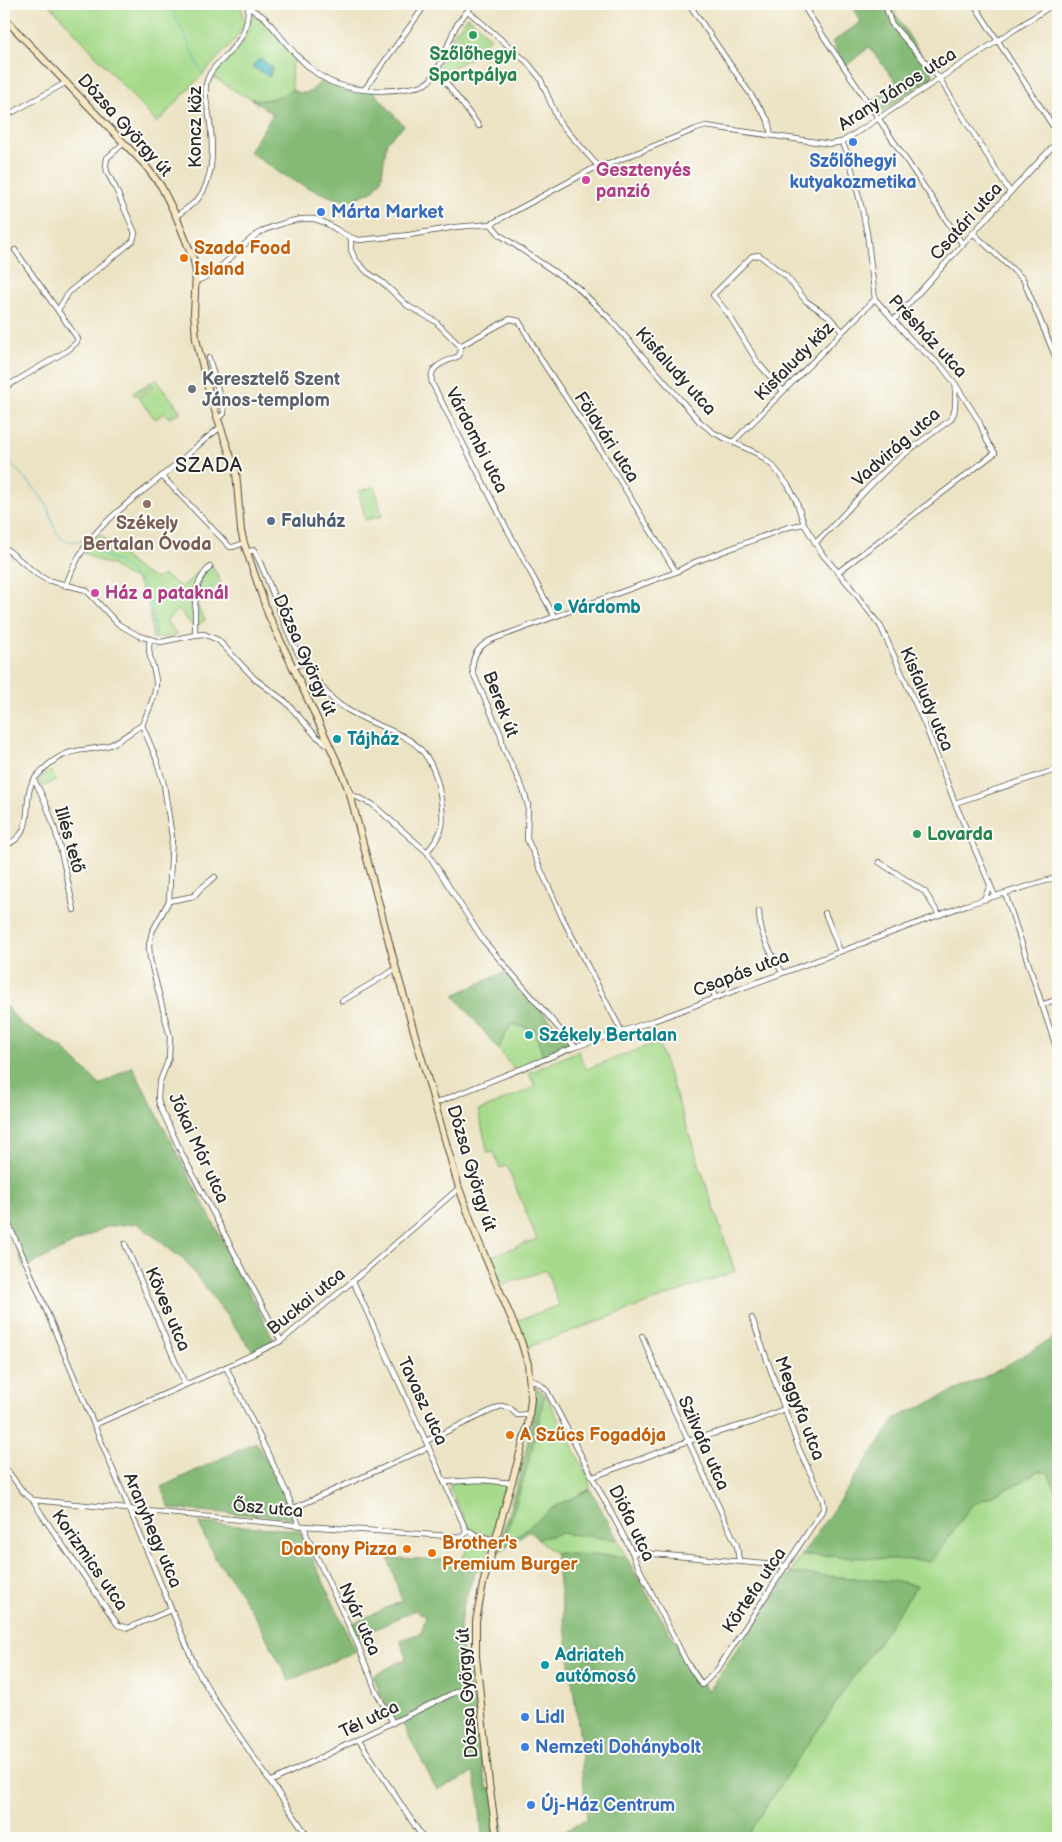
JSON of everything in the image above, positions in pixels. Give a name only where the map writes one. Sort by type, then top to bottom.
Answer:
[{"type":"main road","name":"Dózsa György út","points":[[4,18],[67,82],[145,165],[162,186],[194,261],[196,338],[210,396],[236,472],[244,543],[268,614],[350,794],[396,969],[459,1188],[478,1240],[521,1341],[531,1379],[530,1414],[478,1605],[476,1637],[478,1684],[497,1838]]},
{"type":"street","points":[[364,90],[426,4]]},
{"type":"street","points":[[247,6],[261,14],[294,51],[322,77],[333,82],[364,90],[396,91],[423,85],[435,74],[455,29],[473,4]]},
{"type":"street","points":[[689,4],[768,120],[771,135]]},
{"type":"street","points":[[802,4],[963,245]]},
{"type":"street","points":[[885,4],[891,23],[938,78],[1010,192]]},
{"type":"street","points":[[974,4],[1058,134]]},
{"type":"street","name":"Arany János utca","points":[[491,224],[598,166],[609,164],[701,127],[712,126],[830,144],[842,142],[1054,4]]},
{"type":"street","name":"Koncz köz","points":[[176,216],[196,201],[208,180],[212,154],[210,118],[206,96],[207,82],[214,67],[242,38],[247,25],[247,6]]},
{"type":"street","points":[[468,11],[527,62],[540,78],[559,122],[598,166]]},
{"type":"street","points":[[435,74],[442,77],[479,126]]},
{"type":"street","points":[[4,117],[67,82]]},
{"type":"street","name":"Csatári utca","points":[[894,320],[1058,141]]},
{"type":"street","name":"Présház utca","points":[[838,572],[995,453],[987,441],[979,421],[942,367],[911,340],[875,299],[867,233],[862,209],[848,154],[842,142]]},
{"type":"street","points":[[58,310],[69,292],[100,265],[133,241],[135,237],[135,233],[107,172],[106,165],[108,158],[124,143]]},
{"type":"street","points":[[196,281],[207,278],[259,233],[292,221],[318,220],[351,239],[370,240],[408,236],[456,227],[491,224]]},
{"type":"street","name":"Kisfaludy utca","points":[[491,224],[500,235],[576,287],[610,318],[700,422],[714,433],[758,454],[773,466],[788,485],[796,500],[804,524],[815,543],[881,627],[925,726],[955,803],[995,896]]},
{"type":"street","points":[[974,234],[1019,274],[1024,281],[1058,363]]},
{"type":"street","points":[[351,239],[351,250],[355,259],[367,272],[382,282],[408,306],[435,321],[460,346]]},
{"type":"street","points":[[4,378],[6,387],[76,343],[78,339],[15,250]]},
{"type":"street","points":[[784,391],[758,363],[730,315],[713,294],[752,256],[759,254],[787,278],[806,302],[828,316],[842,332]]},
{"type":"street","name":"Kisfaludy köz","points":[[733,442],[875,299]]},
{"type":"street","name":"Földvári utca","points":[[460,346],[510,319],[514,318],[519,321],[542,361],[609,463],[676,572]]},
{"type":"street","name":"Várdombi utca","points":[[460,346],[459,356],[433,369],[431,374],[432,383],[554,616]]},
{"type":"street","name":"Dózsa György út","points":[[209,358],[224,411],[224,414],[218,418]]},
{"type":"street","name":"Vadvirág utca","points":[[815,543],[845,515],[862,493],[884,472],[953,417],[956,385]]},
{"type":"street","points":[[66,586],[74,564],[86,545],[110,518],[206,437],[222,427]]},
{"type":"street","points":[[162,476],[232,548],[244,543]]},
{"type":"street","name":"Berek út","points":[[622,1032],[562,919],[527,840],[528,805],[524,789],[503,747],[501,735],[473,673],[475,656],[484,644],[554,616],[676,572],[695,562],[788,527],[804,524]]},
{"type":"street","points":[[4,547],[38,575],[47,580],[86,590],[125,629],[150,640],[167,641],[204,634],[218,640],[255,678],[286,702],[316,736],[329,746]]},
{"type":"street","name":"Dózsa György út","points":[[247,552],[254,550],[287,631],[302,662]]},
{"type":"street","points":[[195,635],[195,597],[202,576],[210,567]]},
{"type":"street","points":[[4,846],[19,837],[24,828],[31,786],[44,769],[57,758],[79,750],[111,744],[142,725],[156,685],[155,672],[148,649],[150,640]]},
{"type":"street","points":[[293,668],[302,662],[324,691],[339,704],[368,720],[408,738],[418,745],[428,757],[438,782],[443,808],[442,827],[438,839],[427,852]]},
{"type":"street","name":"Jókai Mór utca","points":[[142,725],[156,758],[164,786],[172,837],[169,901],[152,932],[149,945],[150,959],[166,1014],[170,1037],[169,1058],[159,1084],[159,1104],[183,1156],[281,1341]]},
{"type":"street","points":[[955,803],[1058,770]]},
{"type":"street","name":"Illés tető","points":[[34,780],[42,795],[60,846],[74,910]]},
{"type":"street","points":[[350,794],[372,804],[427,852],[483,940],[575,1047]]},
{"type":"street","points":[[879,862],[925,892],[939,915]]},
{"type":"street","points":[[169,901],[194,896],[216,877]]},
{"type":"street","name":"Csapás utca","points":[[436,1104],[575,1047],[622,1032],[984,899],[1058,877]]},
{"type":"street","points":[[984,899],[990,886]]},
{"type":"street","points":[[1005,893],[1058,1053]]},
{"type":"street","points":[[759,910],[760,928],[764,940],[782,972]]},
{"type":"street","points":[[825,913],[840,951]]},
{"type":"street","points":[[342,1001],[396,969]]},
{"type":"street","points":[[710,984],[715,997]]},
{"type":"street","points":[[1041,1005],[1058,999]]},
{"type":"street","name":"Buckai utca","points":[[94,1425],[281,1341],[353,1282],[459,1188]]},
{"type":"street","name":"Aranyhegy utca","points":[[4,1214],[196,1668],[309,1838]]},
{"type":"street","name":"Köves utca","points":[[125,1244],[185,1384]]},
{"type":"street","name":"Tavasz utca","points":[[353,1282],[467,1532]]},
{"type":"street","name":"Meggyfa utca","points":[[752,1318],[784,1410],[799,1449],[823,1500],[824,1508]]},
{"type":"street","name":"Szilvafa utca","points":[[642,1336],[688,1442],[737,1546],[740,1561]]},
{"type":"street","points":[[226,1367],[294,1508],[299,1525]]},
{"type":"street","name":"Diófa utca","points":[[531,1379],[547,1391],[593,1476],[686,1661],[702,1685]]},
{"type":"street","points":[[426,1441],[501,1406],[510,1408],[517,1415],[530,1414]]},
{"type":"street","points":[[593,1476],[784,1410]]},
{"type":"street","points":[[294,1508],[429,1447]]},
{"type":"street","name":"Korizmics utca","points":[[4,1466],[24,1493],[33,1500],[118,1625],[128,1628],[172,1610]]},
{"type":"street","points":[[444,1482],[482,1480],[512,1483]]},
{"type":"street","name":"Ősz utca","points":[[33,1500],[305,1526],[463,1537],[467,1532],[496,1540]]},
{"type":"street","name":"Körtefa utca","points":[[702,1685],[717,1670],[824,1508]]},
{"type":"street","name":"Nyár utca","points":[[305,1526],[306,1534],[358,1646],[376,1691],[393,1723]]},
{"type":"street","points":[[632,1552],[787,1566]]},
{"type":"street","name":"Tél utca","points":[[272,1781],[470,1685],[478,1684]]},
{"type":"street","points":[[359,1740],[423,1838]]},
{"type":"green space","points":[[49,4],[241,4],[244,23],[233,42],[157,123]]},
{"type":"green space","points":[[852,4],[889,4],[934,76],[878,114],[870,102],[897,83],[869,47],[845,67],[832,42],[861,22]]},
{"type":"green space","points":[[255,15],[262,16],[296,57],[291,66],[292,90],[279,96],[259,100],[242,95],[213,77],[244,40],[249,23]]},
{"type":"green space","name":"Szőlőhegyi Sportpálya","points":[[468,17],[491,38],[477,52],[455,32]]},
{"type":"green space","points":[[453,33],[476,55],[441,74],[437,71]]},
{"type":"green space","points":[[323,78],[336,85],[372,90],[404,126],[387,141],[381,180],[374,190],[350,201],[334,198],[306,187],[283,175],[249,152],[273,114],[251,99],[272,99],[292,90],[306,93],[313,89]]},
{"type":"green space","points":[[156,379],[181,412],[169,418],[165,413],[155,419],[138,397],[154,387],[153,385],[135,396],[133,393]]},
{"type":"green space","points":[[375,487],[382,516],[365,520],[359,491]]},
{"type":"green space","points":[[100,534],[140,570],[156,579],[163,575],[182,587],[210,562],[221,582],[196,601],[196,605],[205,620],[198,625],[192,626],[179,610],[166,620],[178,635],[153,638],[148,601],[136,579],[124,574],[112,565],[84,553]]},
{"type":"green space","points":[[51,771],[56,780],[43,787],[38,779]]},
{"type":"green space","points":[[507,971],[572,1045],[544,1059],[534,1030],[511,1024],[498,1049],[454,995]]},
{"type":"green space","points":[[4,1004],[21,1024],[64,1049],[100,1085],[132,1066],[274,1340],[253,1351],[186,1262],[137,1223],[106,1227],[24,1268],[4,1213]]},
{"type":"green space","points":[[511,1024],[534,1030],[544,1059],[515,1071],[498,1049]]},
{"type":"green space","points":[[658,1042],[735,1271],[528,1347],[517,1321],[559,1305],[546,1270],[503,1285],[489,1257],[537,1239],[507,1166],[500,1168],[494,1152],[488,1153],[478,1111],[535,1087],[529,1073],[578,1051],[586,1069]]},
{"type":"green space","points":[[1058,1335],[1058,1498],[1048,1472],[1038,1471],[1023,1481],[972,1505],[932,1561],[802,1555],[896,1418],[995,1372]]},
{"type":"green space","points":[[536,1387],[545,1394],[529,1461],[503,1544],[506,1544],[553,1508],[590,1489],[618,1540],[561,1533],[537,1539],[529,1531],[496,1554],[526,1450]]},
{"type":"green space","points":[[545,1394],[589,1478],[590,1489],[553,1508],[506,1545],[503,1544],[529,1461]]},
{"type":"green space","points":[[256,1442],[288,1501],[294,1518],[170,1509],[161,1487]]},
{"type":"green space","points":[[1038,1471],[1048,1472],[1058,1498],[1058,1838],[747,1838],[849,1683],[917,1586],[903,1582],[790,1573],[802,1555],[932,1561],[972,1505],[1023,1481]]},
{"type":"green space","points":[[455,1482],[499,1482],[508,1484],[495,1531],[486,1534],[478,1533],[469,1528],[450,1489],[450,1485]]},
{"type":"green space","points":[[199,1523],[299,1530],[356,1651],[289,1681],[258,1621],[232,1580],[216,1560]]},
{"type":"green space","points":[[561,1533],[618,1540],[626,1557],[555,1553],[537,1539]]},
{"type":"green space","points":[[480,1539],[488,1540],[490,1546],[483,1573],[462,1560],[467,1549],[475,1545]]},
{"type":"green space","points":[[555,1553],[626,1557],[686,1661],[708,1691],[790,1573],[903,1582],[917,1586],[849,1683],[747,1838],[553,1838],[587,1819],[582,1754]]},
{"type":"green space","points":[[388,1558],[462,1560],[469,1562],[476,1571],[466,1596],[460,1633],[473,1694],[485,1778],[488,1789],[497,1788],[505,1838],[482,1838],[479,1796],[473,1773],[437,1790],[402,1723],[391,1716],[373,1676],[407,1658],[400,1640],[421,1633],[426,1616],[415,1610],[357,1638],[351,1624],[402,1601]]},
{"type":"water","points":[[261,59],[272,67],[270,77],[252,67]]},
{"type":"waterway","points":[[170,4],[203,75]]},
{"type":"waterway","points":[[4,458],[45,502],[54,528],[61,538],[70,541],[88,541]]},
{"type":"waterway","points":[[91,542],[103,555],[119,562],[142,583],[151,601],[156,638]]},
{"type":"waterway","points":[[152,652],[157,648],[157,644]]},
{"type":"place","name":"Szőlőhegyi Sportpálya","points":[[473,35]]},
{"type":"place","name":"Szőlőhegyi kutyakozmetika","points":[[853,142]]},
{"type":"place","name":"Gesztenyés panzió","points":[[586,180]]},
{"type":"place","name":"Márta Market","points":[[321,212]]},
{"type":"place","name":"Szada Food Island","points":[[184,258]]},
{"type":"place","name":"Keresztelő Szent János-templom","points":[[192,389]]},
{"type":"place","name":"Székely Bertalan Óvoda","points":[[147,504]]},
{"type":"place","name":"Faluház","points":[[271,521]]},
{"type":"place","name":"Ház a pataknál","points":[[95,593]]},
{"type":"place","name":"Várdomb","points":[[558,607]]},
{"type":"place","name":"Tájház","points":[[337,739]]},
{"type":"place","name":"Lovarda","points":[[917,834]]},
{"type":"place","name":"Székely Bertalan","points":[[529,1035]]},
{"type":"place","name":"A Szűcs Fogadója","points":[[510,1435]]},
{"type":"place","name":"Dobrony Pizza","points":[[407,1549]]},
{"type":"place","name":"Brother's Premium Burger","points":[[432,1553]]},
{"type":"place","name":"Adriateh autómosó","points":[[545,1665]]},
{"type":"place","name":"Lidl","points":[[525,1717]]},
{"type":"place","name":"Nemzeti Dohánybolt","points":[[525,1747]]},
{"type":"place","name":"Új-Ház Centrum","points":[[531,1805]]},
{"type":"district","name":"SZADA","points":[[209,465]]}]
